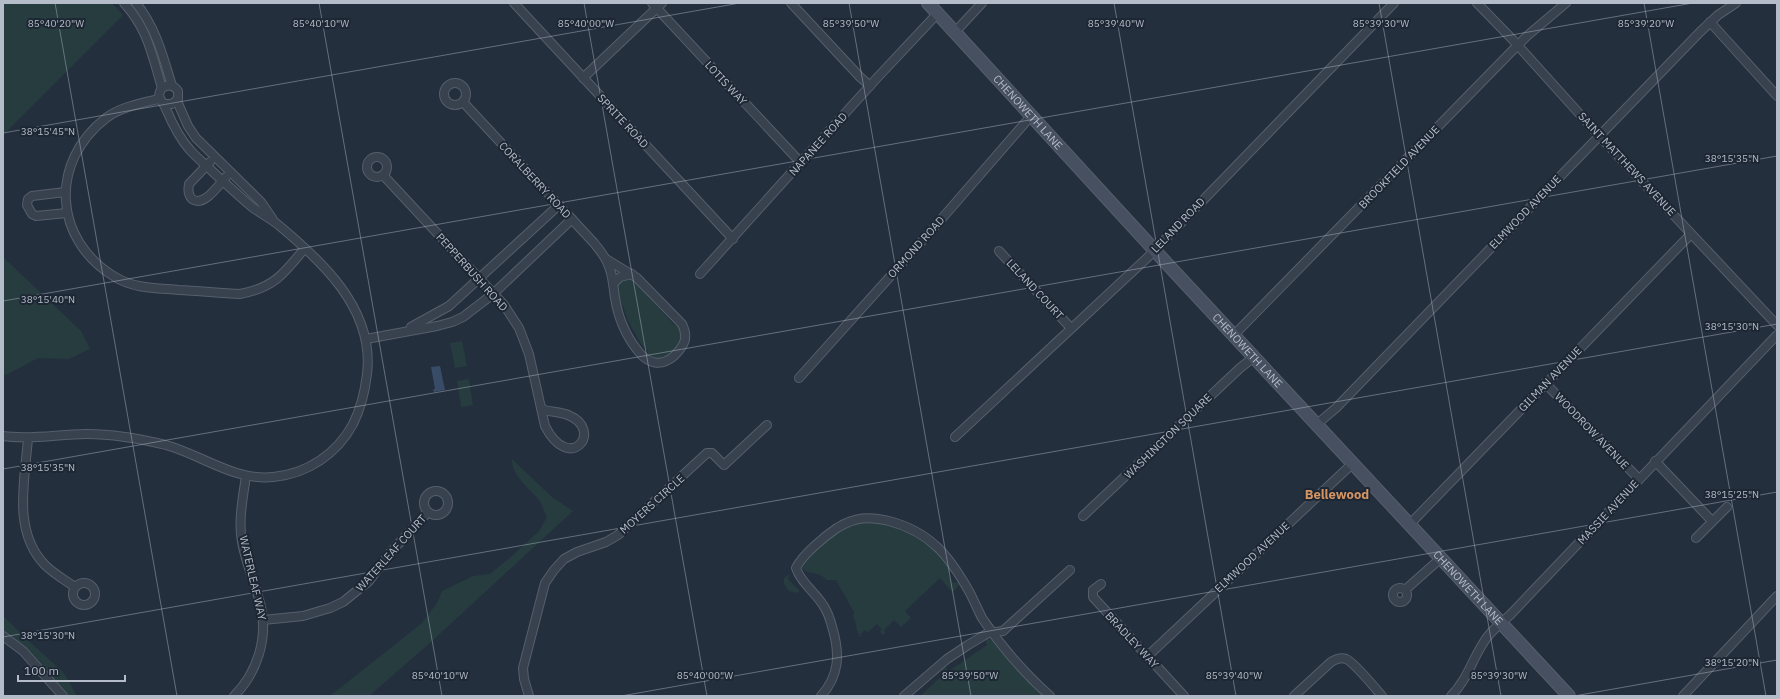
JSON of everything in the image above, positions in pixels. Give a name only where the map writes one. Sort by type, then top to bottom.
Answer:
[{"type":"main road","name":"CHENOWETH LANE","points":[[928,3],[1569,696]]},
{"type":"street","points":[[3,436],[28,438],[88,434],[133,438],[167,445],[195,454],[228,470],[246,476],[272,477],[297,472],[322,460],[340,442],[354,421],[365,388],[368,369],[368,350],[366,339],[360,321],[342,289],[320,262],[274,222],[253,207],[190,152],[182,140],[159,95],[162,88],[146,33],[135,15],[124,3]]},
{"type":"street","points":[[136,3],[151,24],[172,86],[178,91],[177,101],[188,126],[196,138],[214,157],[261,202],[274,222]]},
{"type":"street","name":"SPRITE ROAD","points":[[514,3],[733,238]]},
{"type":"street","points":[[791,3],[870,86]]},
{"type":"street","points":[[955,32],[982,3]]},
{"type":"street","name":"LELAND ROAD","points":[[955,437],[1154,249],[1394,3]]},
{"type":"street","name":"SAINT MATTHEWS AVENUE","points":[[1477,3],[1599,136],[1777,325]]},
{"type":"street","name":"BROOKFIELD AVENUE","points":[[1234,335],[1517,46],[1566,3]]},
{"type":"street","name":"ELMWOOD AVENUE","points":[[1317,424],[1336,408],[1710,22],[1724,9],[1736,3]]},
{"type":"street","points":[[584,78],[657,5]]},
{"type":"street","name":"LOTIS WAY","points":[[657,5],[800,163]]},
{"type":"street","name":"NAPANEE ROAD","points":[[700,274],[937,14]]},
{"type":"street","points":[[1710,22],[1777,96]]},
{"type":"street","points":[[162,88],[169,85],[172,86]]},
{"type":"street","points":[[177,101],[172,104],[162,102],[116,113],[92,130],[74,156],[67,176],[65,192],[66,213],[78,242],[93,261],[116,278],[128,284],[144,288],[240,294],[256,291],[276,280],[304,249]]},
{"type":"street","name":"CORALBERRY ROAD","points":[[463,102],[572,219],[606,259],[632,274],[647,287],[682,324],[685,330],[685,342],[683,347],[668,361],[654,364],[646,360],[638,352],[625,331],[615,299],[613,284],[606,259]]},
{"type":"street","name":"ORMOND ROAD","points":[[799,378],[1032,116]]},
{"type":"street","points":[[214,157],[189,184],[189,194],[193,199],[199,201],[204,200],[230,172]]},
{"type":"street","name":"PEPPERBUSH ROAD","points":[[384,175],[479,280],[504,305],[519,328],[529,354],[545,426],[553,438],[565,447],[572,448],[580,446],[584,442],[582,428],[574,419],[569,416],[544,410],[541,407]]},
{"type":"street","points":[[65,192],[32,196],[28,199],[26,205],[32,214],[36,216],[66,213]]},
{"type":"street","points":[[404,332],[449,306],[559,205]]},
{"type":"street","points":[[366,339],[452,322],[475,309],[493,294],[572,219]]},
{"type":"street","name":"GILMAN AVENUE","points":[[1410,524],[1692,234]]},
{"type":"street","name":"LELAND COURT","points":[[998,251],[1071,328]]},
{"type":"street","points":[[613,284],[620,276],[632,274]]},
{"type":"street","name":"MASSIE AVENUE","points":[[1451,696],[1463,683],[1482,644],[1501,623],[1510,616],[1655,461],[1777,336]]},
{"type":"street","name":"WASHINGTON SQUARE","points":[[1083,516],[1240,368],[1254,357]]},
{"type":"street","name":"WOODROW AVENUE","points":[[1546,383],[1639,479]]},
{"type":"street","name":"MOYERS CIRCLE","points":[[529,696],[524,679],[525,659],[545,584],[554,570],[564,559],[576,552],[606,542],[618,535],[707,453],[712,452],[724,465],[767,425]]},
{"type":"street","points":[[28,438],[23,512],[27,534],[37,555],[44,564],[75,587]]},
{"type":"street","points":[[1655,461],[1712,521]]},
{"type":"street","name":"ELMWOOD AVENUE","points":[[1152,652],[1353,463]]},
{"type":"street","name":"WATERLEAF WAY","points":[[234,696],[249,678],[257,663],[263,639],[263,620],[259,600],[242,542],[242,505],[246,476]]},
{"type":"street","points":[[1696,538],[1727,507]]},
{"type":"street","name":"WATERLEAF COURT","points":[[263,620],[317,613],[349,598],[369,581],[390,553],[428,512]]},
{"type":"street","points":[[821,696],[835,674],[838,662],[838,649],[829,617],[823,605],[798,574],[796,568],[800,561],[834,530],[847,522],[865,517],[878,518],[908,526],[928,538],[944,553],[957,571],[982,617],[993,633],[1008,653],[1050,696]]},
{"type":"street","points":[[1405,590],[1441,558]]},
{"type":"street","points":[[904,696],[947,659],[988,633],[1003,631],[1070,570]]},
{"type":"street","name":"BRADLEY WAY","points":[[1101,584],[1093,590],[1093,597],[1184,696]]},
{"type":"street","points":[[1683,696],[1777,596]]},
{"type":"street","points":[[3,636],[23,651],[63,696]]},
{"type":"street","points":[[1294,696],[1331,662],[1338,659],[1344,659],[1352,664],[1382,696]]},
{"type":"green space","points":[[3,3],[112,3],[123,15],[3,135]]},
{"type":"green space","points":[[3,257],[81,331],[90,349],[69,359],[38,358],[6,375],[3,373]]},
{"type":"green space","points":[[628,279],[641,287],[674,325],[679,327],[683,335],[681,346],[662,361],[651,358],[648,355],[648,351],[641,344],[628,321],[620,301],[618,288],[620,283]]},
{"type":"green space","points":[[462,341],[467,366],[455,368],[450,343]]},
{"type":"green space","points":[[469,379],[473,405],[461,407],[457,381]]},
{"type":"green space","points":[[512,459],[552,497],[573,511],[431,642],[369,696],[330,696],[422,623],[437,603],[442,591],[473,576],[490,574],[539,531],[547,517],[539,500],[517,476],[512,465]]},
{"type":"green space","points":[[869,521],[896,526],[915,534],[936,550],[951,571],[948,574],[953,583],[958,582],[959,585],[954,591],[951,591],[940,578],[905,611],[911,618],[901,627],[894,620],[884,630],[885,633],[883,635],[880,632],[882,629],[877,624],[868,632],[865,630],[860,634],[862,636],[861,637],[853,617],[854,612],[836,580],[827,580],[819,575],[806,571],[801,566],[814,551],[840,529],[851,524]]},
{"type":"green space","points":[[790,574],[788,579],[799,590],[801,588],[798,593],[789,591],[784,584],[784,578]]},
{"type":"green space","points":[[3,616],[63,672],[77,696],[69,696],[34,656],[3,630]]},
{"type":"green space","points":[[987,638],[994,641],[1034,687],[1044,696],[920,696],[944,674],[941,670],[945,667],[949,671],[987,645],[985,639]]},
{"type":"water","points":[[440,366],[445,390],[434,392],[433,389],[435,389],[431,367]]},
{"type":"district","name":"Bellewood","points":[[1337,494]]}]
